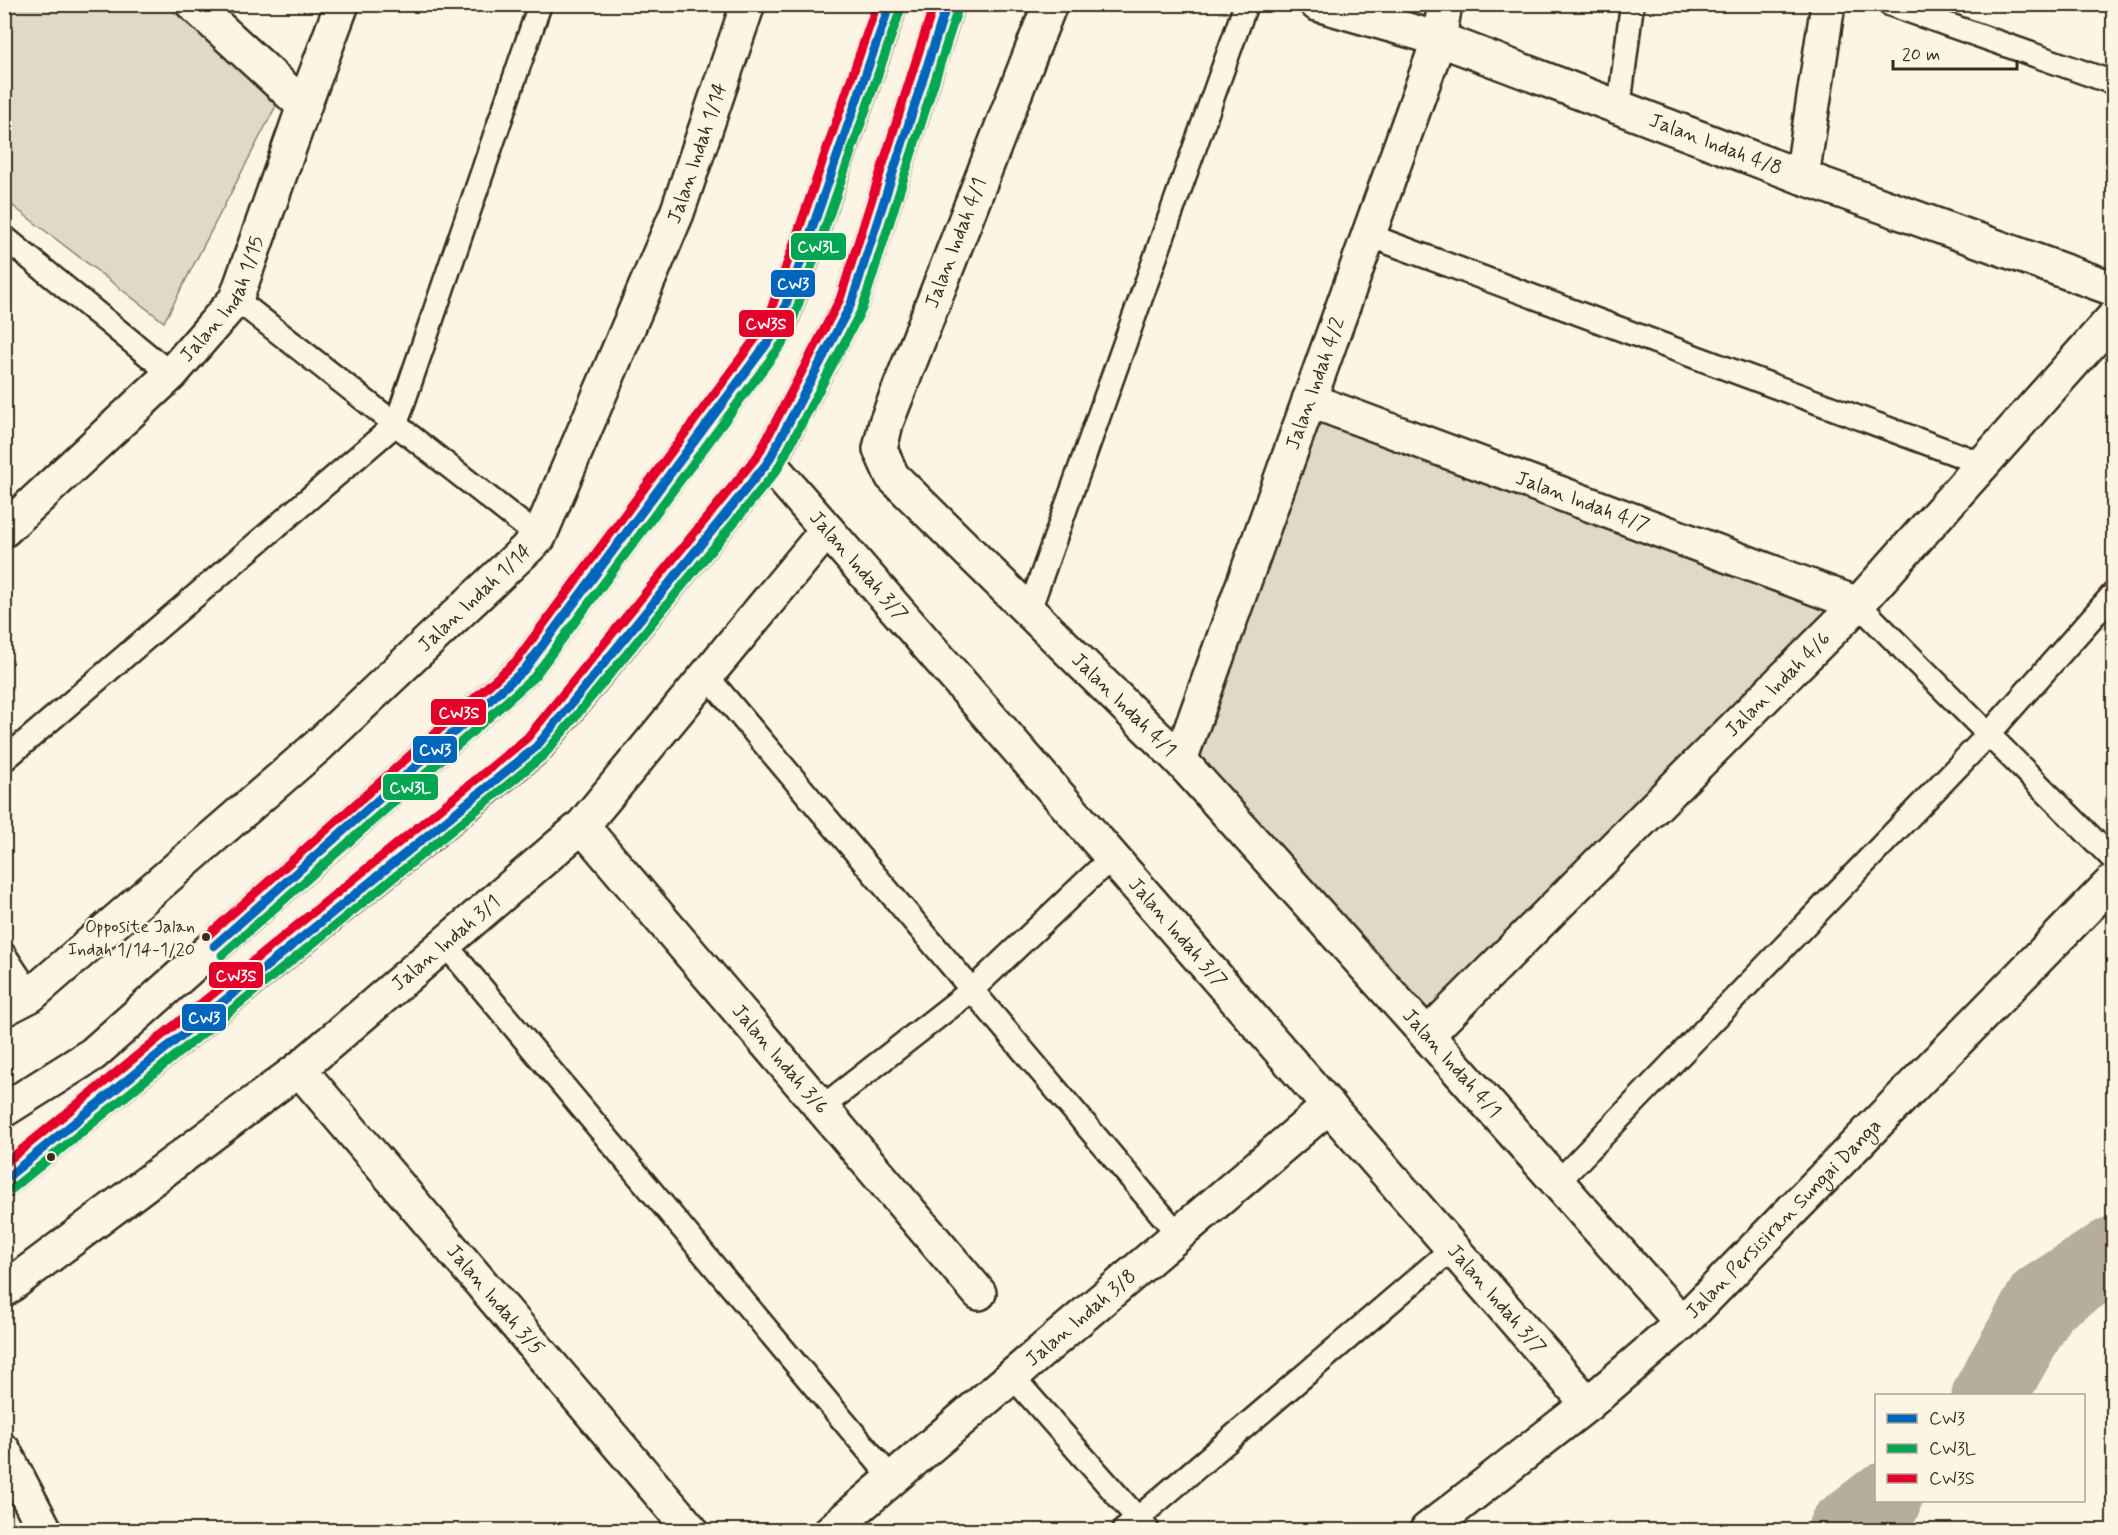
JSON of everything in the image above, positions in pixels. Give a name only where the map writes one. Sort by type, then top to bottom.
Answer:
[{"type":"street","points":[[193,4],[304,106]]},
{"type":"street","name":"Jalan Indah 1/15","points":[[4,530],[171,374],[236,299],[342,4]]},
{"type":"street","name":"Jalan Indah 1/14","points":[[18,1002],[318,746],[539,537],[677,213],[748,4]]},
{"type":"street","points":[[4,1110],[93,1054],[525,669],[777,330],[890,4]]},
{"type":"street","points":[[4,1180],[536,747],[768,462],[851,304],[947,4]]},
{"type":"street","name":"Jalan Indah 4/1","points":[[1050,4],[886,423],[880,449],[892,476],[1180,760],[1682,1323]]},
{"type":"street","name":"Jalan Indah 4/8","points":[[1317,4],[1439,39],[1802,177],[2114,289]]},
{"type":"street","name":"Jalan Indah 4/2","points":[[1180,760],[1439,39],[1444,4]]},
{"type":"street","points":[[1802,177],[1828,4]]},
{"type":"street","name":"Jalan Indah 4/6","points":[[1427,1035],[1858,604],[2114,317]]},
{"type":"street","name":"Jalan Indah 4/7","points":[[1309,400],[1858,604]]},
{"type":"street","name":"Jalan Indah 3/7","points":[[768,462],[1588,1404]]},
{"type":"street","name":"Jalan Indah 3/1","points":[[4,1290],[299,1069],[582,826],[827,530]]},
{"type":"street","name":"Jalan Indah 3/6","points":[[582,826],[979,1293]]},
{"type":"street","name":"Jalan Persisiran Sungai Danga","points":[[1427,1530],[1588,1404],[1682,1323],[2114,880]]},
{"type":"street","name":"Jalan Indah 3/5","points":[[299,1069],[691,1530]]},
{"type":"street","name":"Jalan Indah 3/8","points":[[832,1530],[1329,1106]]},
{"type":"street","points":[[4,1451],[45,1530]]},
{"type":"lane","points":[[4,760],[396,424],[540,4]]},
{"type":"lane","points":[[1029,611],[1246,4]]},
{"type":"lane","points":[[1619,108],[1632,4]]},
{"type":"lane","points":[[1889,4],[2114,83]]},
{"type":"lane","points":[[1368,235],[1983,464]]},
{"type":"lane","points":[[4,237],[171,374]]},
{"type":"lane","points":[[236,299],[539,537]]},
{"type":"lane","points":[[1558,1182],[1989,735],[2114,593]]},
{"type":"lane","points":[[1858,604],[2114,860]]},
{"type":"lane","points":[[706,675],[1178,1234]]},
{"type":"lane","points":[[821,1108],[972,990],[1112,857]]},
{"type":"lane","points":[[444,943],[892,1479]]},
{"type":"lane","points":[[4,954],[18,1002]]},
{"type":"lane","points":[[1012,1376],[1137,1527],[1453,1248]]},
{"type":"shaded area","points":[[4,5],[165,5],[280,98],[164,322],[5,200]]},
{"type":"shaded area","points":[[1318,413],[1839,610],[1434,1028],[1180,760]]},
{"type":"waterway","points":[[1990,1394],[2043,1300],[2114,1254]]},
{"type":"waterway","points":[[1845,1530],[1881,1502]]},
{"type":"transit line","name":"CW3S","points":[[206,937],[516,661],[766,324],[877,4]]},
{"type":"transit line","name":"CW3","points":[[214,946],[525,669],[777,330],[890,4]]},
{"type":"transit line","name":"CW3S","points":[[4,1164],[527,738],[758,455],[840,299],[934,4]]},
{"type":"transit line","name":"CW3","points":[[4,1180],[536,747],[768,462],[851,304],[947,4]]},
{"type":"transit line","name":"CW3L","points":[[222,955],[534,677],[787,337],[901,8]]},
{"type":"transit line","name":"CW3L","points":[[12,1189],[544,755],[777,470],[862,309],[958,8]]},
{"type":"place","name":"Opposite Jalan Indah 1/14-1/20","points":[[206,937]]}]
